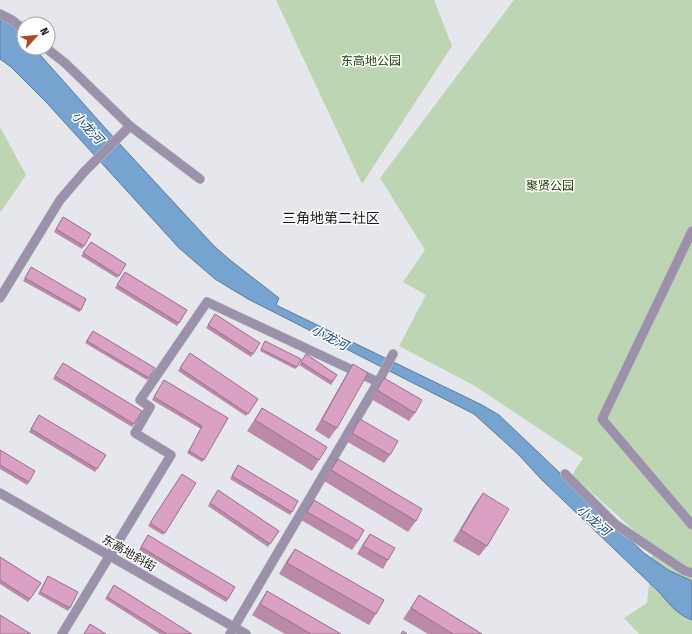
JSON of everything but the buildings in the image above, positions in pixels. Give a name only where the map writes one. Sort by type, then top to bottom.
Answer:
[{"type":"street","points":[[0,14],[16,23]]},
{"type":"street","points":[[56,56],[65,63],[127,129],[200,179]]},
{"type":"street","points":[[0,298],[60,200],[84,172],[127,129]]},
{"type":"street","points":[[692,231],[602,419],[692,525]]},
{"type":"street","points":[[62,634],[171,455],[135,433],[150,407],[140,400],[207,302],[380,379]]},
{"type":"street","points":[[232,630],[380,379],[393,354]]},
{"type":"street","points":[[565,474],[615,524],[685,571],[692,573]]},
{"type":"street","name":"东高地斜街","points":[[0,493],[110,556],[232,630],[246,634]]},
{"type":"green space","name":"东高地公园","points":[[276,0],[434,0],[452,46],[362,184]]},
{"type":"green space","name":"聚贤公园","points":[[514,0],[692,0],[692,634],[639,634],[624,618],[647,603],[653,547],[572,475],[583,458],[475,386],[399,346],[426,295],[403,282],[425,250],[380,178]]},
{"type":"green space","points":[[0,127],[26,175],[0,213]]},
{"type":"water","name":"小龙河","points":[[0,17],[11,22],[16,28],[16,56],[41,56],[214,246],[279,298],[276,305],[482,405],[499,415],[644,553],[668,570],[692,581],[692,620],[674,609],[660,593],[542,480],[517,453],[474,414],[248,299],[215,279],[179,248],[46,102],[11,67],[0,59]]},
{"type":"district","name":"三角地第二社区","points":[[331,218]]}]
